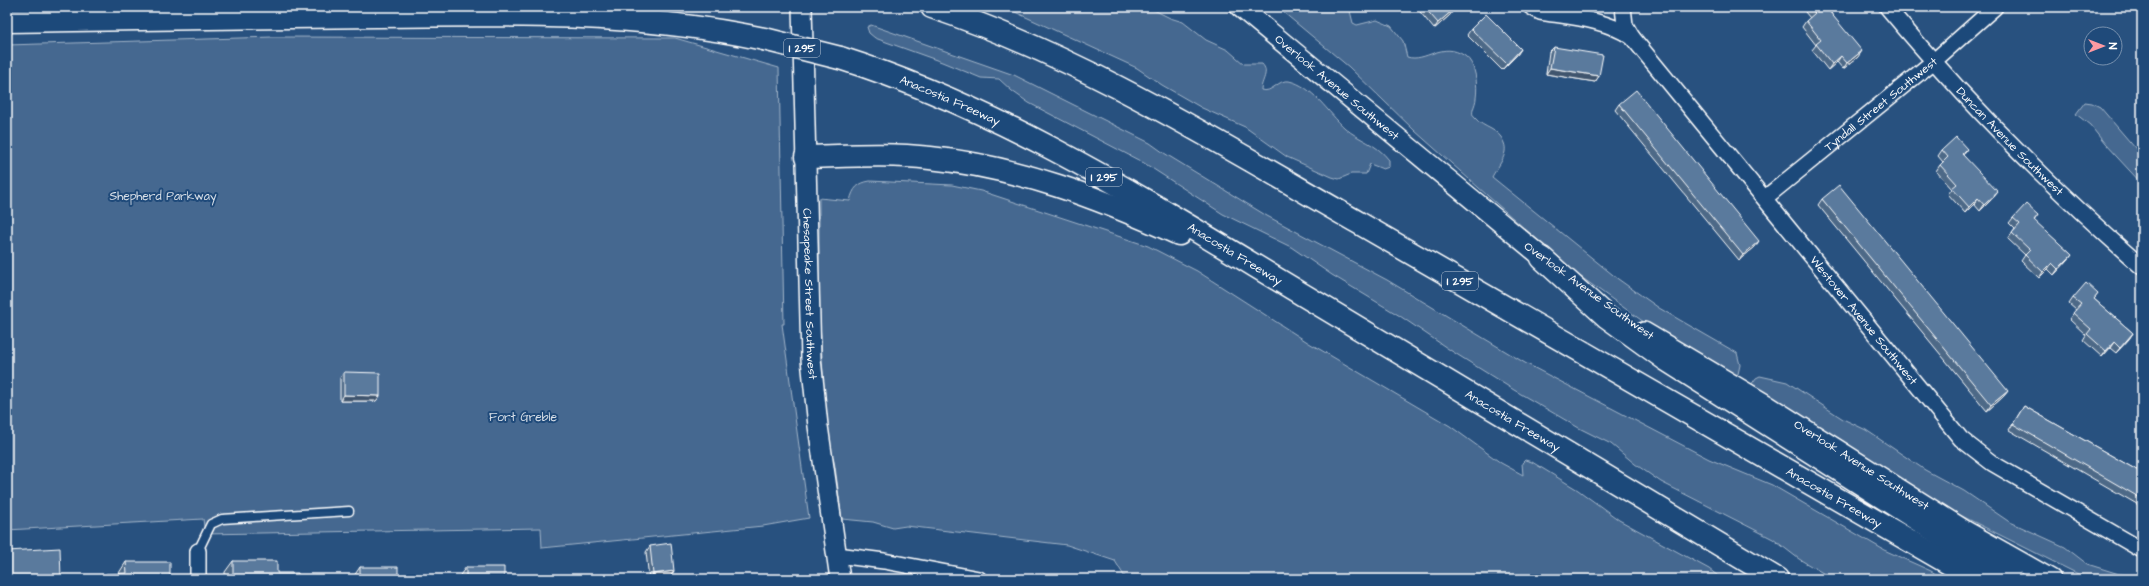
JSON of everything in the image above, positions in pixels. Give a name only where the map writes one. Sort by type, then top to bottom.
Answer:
[{"type":"highway","name":"Anacostia Freeway","points":[[932,7],[1038,47],[1132,95],[1388,239],[1976,579]]},
{"type":"highway","name":"Anacostia Freeway","points":[[7,21],[475,15],[592,16],[681,24],[764,39],[840,58],[931,89],[1044,143],[1157,207],[1777,579]]},
{"type":"highway","points":[[7,34],[103,32],[214,18]]},
{"type":"highway","points":[[806,157],[865,155],[929,158],[978,164],[1038,178],[1092,197],[1179,234],[1353,325]]},
{"type":"highway","points":[[1542,258],[1607,317],[1665,359],[2011,579]]},
{"type":"street","name":"Chesapeake Street Southwest","points":[[802,7],[811,359],[818,426],[840,579]]},
{"type":"street","name":"Westover Avenue Southwest","points":[[1531,7],[1540,12],[1606,23],[1620,29],[1632,37]]},
{"type":"street","name":"Westover Avenue Southwest","points":[[1624,7],[1625,25],[1632,37],[1966,444],[1992,463],[2142,550]]},
{"type":"street","name":"Duncan Avenue Southwest","points":[[1887,7],[1934,61],[2028,161],[2142,267]]},
{"type":"street","name":"Tyndall Street Southwest","points":[[1765,198],[1934,61],[1995,7]]},
{"type":"street","name":"Overlook Avenue Southwest","points":[[1245,9],[1542,258],[1643,332],[1779,412],[1966,531],[2052,579]]},
{"type":"street","points":[[198,551],[198,579]]},
{"type":"street","points":[[837,555],[884,561],[979,579]]},
{"type":"lane","points":[[198,551],[211,524],[222,519],[349,511]]},
{"type":"green space","points":[[1004,7],[1148,7],[1170,18],[1183,22],[1206,40],[1228,50],[1244,64],[1262,64],[1265,73],[1261,90],[1268,90],[1285,81],[1298,84],[1305,88],[1320,101],[1345,128],[1384,154],[1389,160],[1389,167],[1383,169],[1370,164],[1366,174],[1351,174],[1339,179],[1332,177],[1287,157],[1245,127],[1202,108],[1162,85],[1137,68]]},
{"type":"green space","points":[[1277,7],[1349,7],[1353,23],[1357,25],[1377,20],[1391,26],[1403,41],[1407,57],[1421,57],[1449,50],[1457,52],[1469,59],[1474,69],[1477,93],[1473,116],[1479,122],[1499,134],[1505,147],[1502,161],[1492,177],[1618,279],[1659,308],[1737,353],[1740,365],[1738,374],[1734,376],[1669,340],[1570,269],[1415,131],[1349,67]]},
{"type":"green space","points":[[871,25],[1014,75],[1150,143],[1267,216],[1387,280],[1525,363],[1709,459],[1772,485],[1884,550],[1931,571],[1944,579],[1833,579],[1799,559],[1773,539],[1661,482],[1635,464],[1611,444],[1579,428],[1514,390],[1450,350],[1400,316],[1332,275],[1291,247],[1223,214],[1144,163],[1029,103],[1012,91],[999,79],[981,78],[942,62],[875,38],[869,33],[867,27]]},
{"type":"green space","name":"Shepherd Parkway","points":[[273,37],[675,38],[779,68],[784,324],[782,324],[809,518],[763,526],[542,548],[541,528],[205,534],[203,519],[7,530],[7,45]]},
{"type":"green space","points":[[2085,102],[2092,103],[2100,107],[2142,156],[2142,184],[2105,144],[2090,125],[2076,114]]},
{"type":"green space","points":[[870,181],[952,185],[981,191],[1148,246],[1197,271],[1309,343],[1450,426],[1501,463],[1523,475],[1522,463],[1525,460],[1532,462],[1578,490],[1619,520],[1709,569],[1722,579],[1126,579],[1115,561],[1067,545],[906,526],[893,528],[873,522],[842,519],[835,466],[826,426],[819,304],[819,198],[850,201],[854,189],[862,183]]},
{"type":"green space","points":[[1760,376],[1787,382],[1843,419],[1866,430],[1925,470],[1964,491],[2008,521],[2065,547],[2087,564],[2119,574],[2142,576],[2142,579],[2088,579],[1960,515],[1884,470],[1848,444],[1751,385],[1756,378]]},
{"type":"building","points":[[1424,7],[1452,7],[1454,9],[1438,23]]},
{"type":"building","points":[[1810,7],[1835,7],[1829,11],[1862,51],[1847,63],[1841,56],[1832,64],[1816,44],[1821,40],[1806,21],[1815,13]]},
{"type":"building","points":[[1486,14],[1521,49],[1507,64],[1471,29]]},
{"type":"building","points":[[1554,47],[1603,55],[1599,76],[1550,68]]},
{"type":"building","points":[[1636,90],[1759,241],[1743,255],[1619,104]]},
{"type":"building","points":[[1956,137],[1967,149],[1962,154],[1998,192],[1984,205],[1978,198],[1969,207],[1952,188],[1957,184],[1940,165],[1948,157],[1942,150]]},
{"type":"building","points":[[1839,185],[2008,391],[1991,405],[1822,199]]},
{"type":"building","points":[[2026,204],[2038,215],[2034,220],[2072,255],[2058,269],[2052,263],[2043,272],[2025,255],[2030,250],[2012,233],[2020,224],[2013,218]]},
{"type":"building","points":[[2086,283],[2098,294],[2094,299],[2133,333],[2120,348],[2114,342],[2106,351],[2087,334],[2091,329],[2073,313],[2081,304],[2073,298]]},
{"type":"building","points":[[344,372],[380,373],[380,396],[344,395]]},
{"type":"building","points":[[2024,406],[2142,473],[2142,499],[2013,424]]},
{"type":"building","points":[[671,543],[674,571],[653,574],[650,546]]},
{"type":"building","points":[[60,548],[61,579],[7,579],[7,551]]},
{"type":"building","points":[[233,561],[277,561],[277,573],[298,573],[298,579],[233,579]]},
{"type":"building","points":[[126,562],[170,562],[170,579],[106,579],[106,574],[127,573]]},
{"type":"building","points":[[360,567],[398,567],[398,579],[360,579]]},
{"type":"building","points":[[466,567],[504,567],[504,579],[466,579]]},
{"type":"park label","name":"Fort Greble","points":[[523,417]]}]
